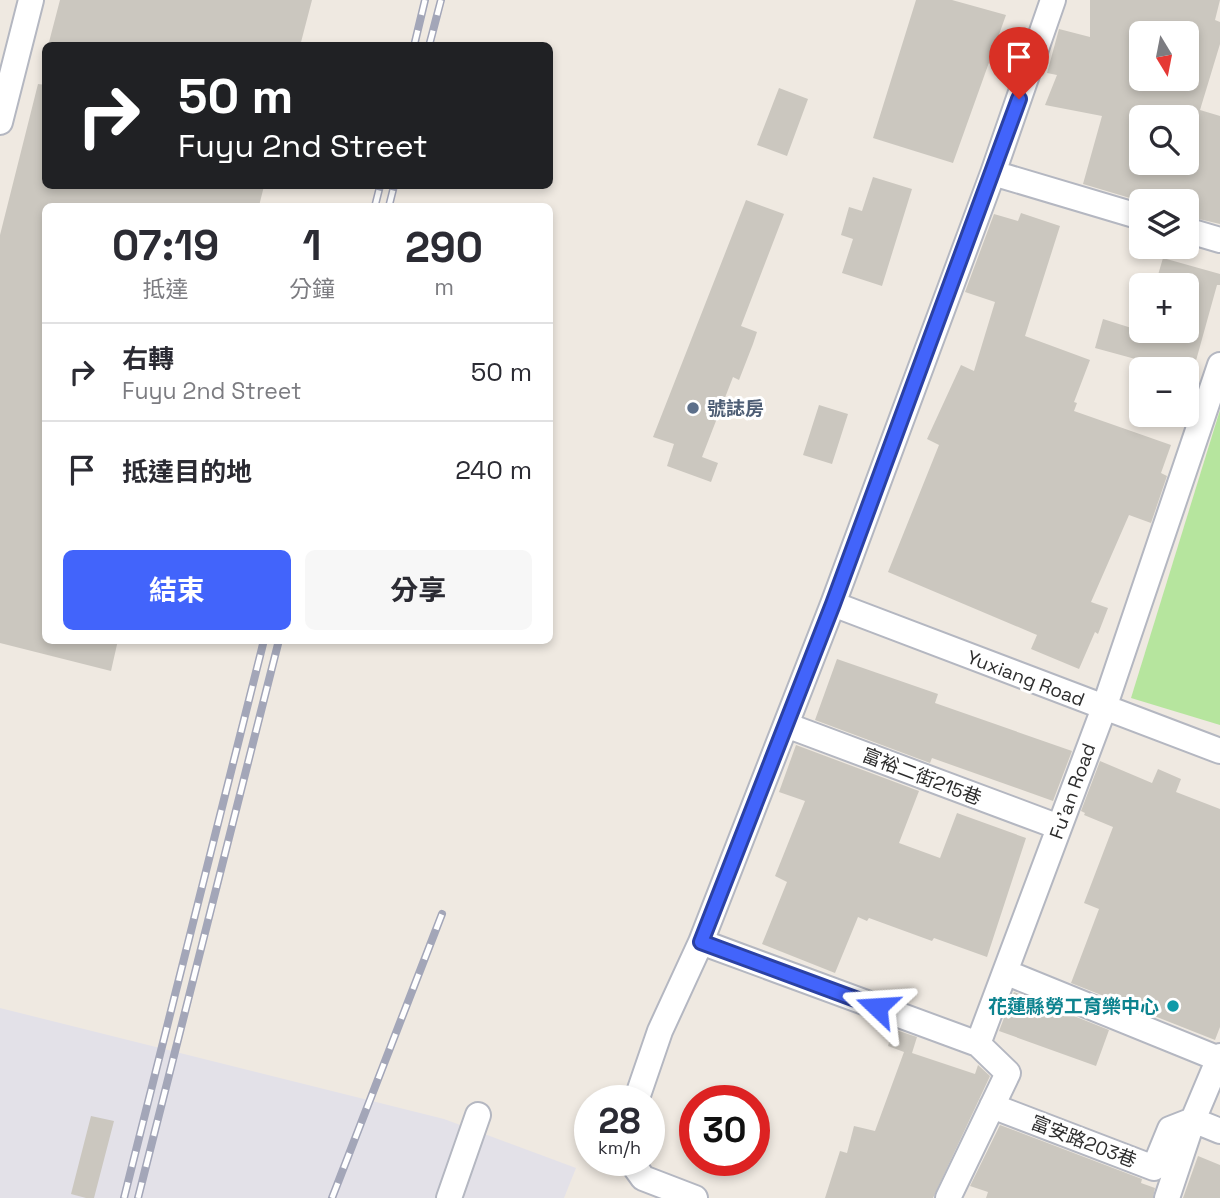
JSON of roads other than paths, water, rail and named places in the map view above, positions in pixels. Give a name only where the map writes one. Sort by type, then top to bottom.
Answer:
[{"type":"street","points":[[0,122],[31,0]]},
{"type":"street","points":[[641,1085],[660,1031],[701,942],[833,604],[993,173],[1054,0]]},
{"type":"street","points":[[993,173],[1129,213]]},
{"type":"street","points":[[1199,234],[1220,240]]},
{"type":"street","name":"Fu’an Road","points":[[978,1044],[1104,708],[1220,365]]},
{"type":"street","name":"Yuxiang Road","points":[[833,604],[1220,751]]},
{"type":"street","name":"富裕二街215巷","points":[[786,725],[1059,827]]},
{"type":"street","points":[[701,942],[978,1044],[1008,1073],[948,1198]]},
{"type":"street","points":[[1005,972],[1219,1057],[1193,1120],[1167,1198]]},
{"type":"street","name":"富安路203巷","points":[[992,1106],[1154,1168],[1170,1129],[1193,1120]]},
{"type":"street","points":[[449,1198],[478,1115]]},
{"type":"street","points":[[1193,1120],[1220,1131]]},
{"type":"street","points":[[642,1176],[686,1195]]},
{"type":"railway","points":[[415,42],[425,0]]},
{"type":"railway","points":[[430,42],[441,0]]},
{"type":"railway","points":[[376,203],[379,189]]},
{"type":"railway","points":[[390,203],[393,189]]},
{"type":"railway","points":[[124,1198],[263,644]]},
{"type":"railway","points":[[138,1198],[278,644]]},
{"type":"railway","points":[[332,1198],[442,914]]},
{"type":"place","name":"號誌房","points":[[693,408]]},
{"type":"place","name":"花蓮縣勞工育樂中心","points":[[1173,1006]]}]
